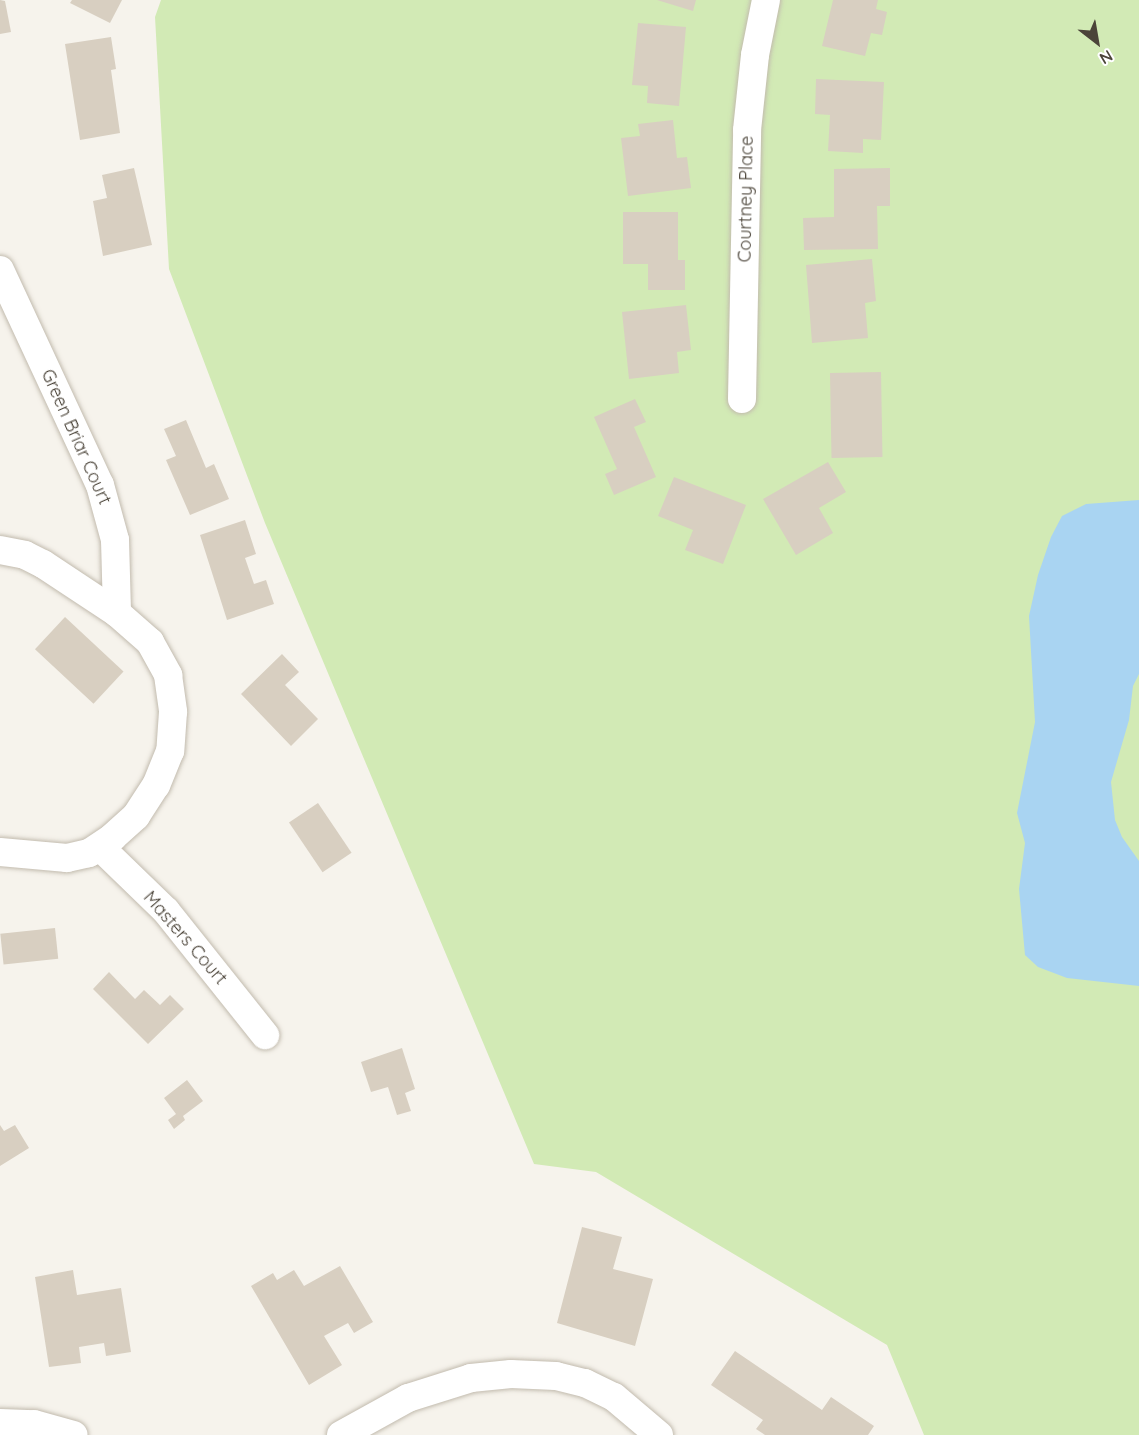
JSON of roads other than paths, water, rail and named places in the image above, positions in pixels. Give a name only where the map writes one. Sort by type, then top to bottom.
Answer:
[{"type":"street","name":"Courtney Place","points":[[742,399],[747,130],[754,55],[766,0]]},
{"type":"street","name":"Green Briar Court","points":[[0,270],[99,485],[115,540],[117,613]]},
{"type":"street","points":[[0,550],[25,555],[43,564],[117,613],[150,642],[168,675],[172,694],[170,751],[146,802],[125,826],[100,847],[67,858],[0,852]]},
{"type":"street","name":"Masters Court","points":[[100,847],[166,911],[265,1035]]},
{"type":"street","points":[[341,1435],[408,1398],[471,1378],[511,1374],[556,1376],[585,1383],[614,1397],[659,1435]]},
{"type":"street","points":[[0,1423],[34,1424],[74,1435]]},
{"type":"water","points":[[1139,500],[1139,674],[1133,686],[1129,720],[1111,782],[1115,820],[1122,837],[1139,861],[1139,986],[1067,978],[1038,967],[1025,955],[1019,889],[1025,843],[1017,813],[1035,722],[1029,616],[1038,575],[1051,537],[1062,516],[1086,504]]}]
